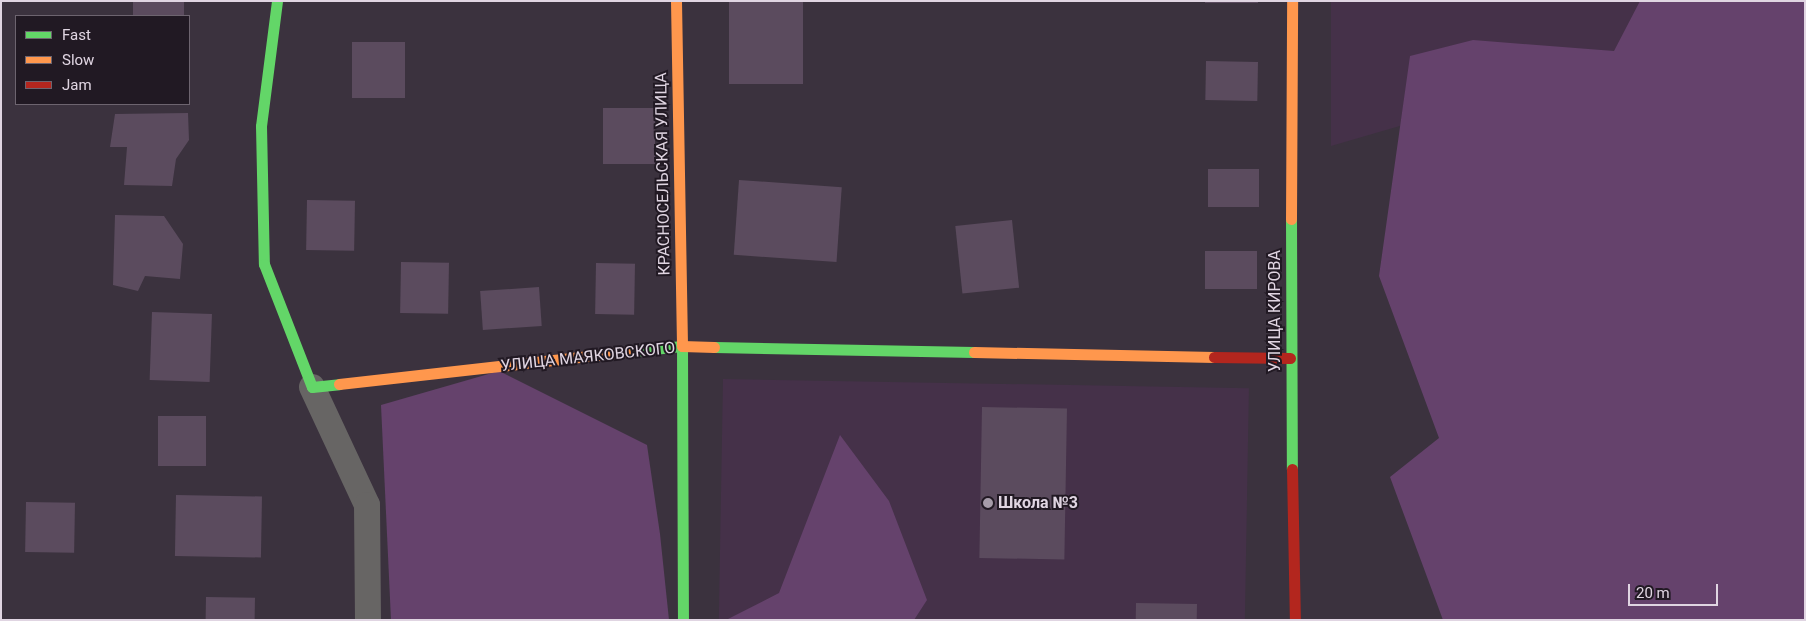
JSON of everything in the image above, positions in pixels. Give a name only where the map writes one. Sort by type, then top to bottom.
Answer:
[{"type":"street","points":[[277,1],[261,126],[264,264],[312,387],[367,506],[368,620]]},
{"type":"street","name":"КРАСНОСЕЛЬСКАЯ УЛИЦА","points":[[676,1],[682,346]]},
{"type":"street","name":"УЛИЦА КИРОВА","points":[[1292,1],[1290,358],[1296,620]]},
{"type":"street","points":[[682,346],[1290,358]]},
{"type":"street","name":"УЛИЦА МАЯКОВСКОГО","points":[[312,387],[682,346],[683,620]]},
{"type":"shaded area","points":[[1331,1],[1805,1],[1805,8],[1331,146]]},
{"type":"shaded area","points":[[1640,1],[1805,1],[1805,620],[1443,620],[1390,477],[1439,438],[1379,276],[1410,56],[1473,40],[1614,51]]},
{"type":"shaded area","points":[[499,371],[647,445],[660,534],[669,620],[391,620],[381,405]]},
{"type":"shaded area","name":"Школа №3","points":[[723,379],[1249,388],[1245,620],[719,620]]},
{"type":"shaded area","points":[[840,435],[889,501],[927,600],[914,620],[726,620],[779,593]]},
{"type":"building","points":[[133,1],[184,1],[184,15],[133,15]]},
{"type":"building","points":[[729,1],[803,1],[803,84],[729,84]]},
{"type":"building","points":[[1205,1],[1258,1],[1258,3],[1205,3]]},
{"type":"building","points":[[352,42],[405,42],[405,98],[352,98]]},
{"type":"building","points":[[1206,61],[1258,62],[1257,101],[1205,100]]},
{"type":"building","points":[[603,108],[655,108],[655,164],[603,164]]},
{"type":"building","points":[[188,113],[189,140],[176,159],[172,186],[124,185],[127,147],[110,147],[115,114]]},
{"type":"building","points":[[1208,169],[1259,169],[1259,207],[1208,207]]},
{"type":"building","points":[[739,180],[842,187],[837,262],[734,255]]},
{"type":"building","points":[[307,200],[355,201],[354,251],[306,250]]},
{"type":"building","points":[[115,215],[164,216],[183,244],[180,279],[145,276],[138,291],[113,285]]},
{"type":"building","points":[[1012,220],[1019,288],[962,294],[955,226]]},
{"type":"building","points":[[1205,251],[1257,251],[1257,289],[1205,289]]},
{"type":"building","points":[[401,262],[449,263],[448,314],[400,313]]},
{"type":"building","points":[[596,263],[635,264],[634,315],[595,314]]},
{"type":"building","points":[[539,287],[542,326],[483,330],[480,291]]},
{"type":"building","points":[[152,312],[212,314],[210,382],[150,380]]},
{"type":"building","points":[[982,407],[1067,408],[1064,559],[979,558]]},
{"type":"building","points":[[158,416],[206,416],[206,466],[158,466]]},
{"type":"building","points":[[176,495],[262,497],[261,557],[175,556]]},
{"type":"building","points":[[26,502],[75,503],[74,553],[25,552]]},
{"type":"building","points":[[206,597],[255,598],[255,620],[206,620]]},
{"type":"building","points":[[1136,603],[1197,604],[1197,620],[1136,620]]},
{"type":"traffic: fast","points":[[277,1],[261,126],[264,264],[312,387],[339,384]]},
{"type":"traffic: fast","points":[[1291,219],[1292,469]]},
{"type":"traffic: fast","points":[[625,352],[682,346],[683,620]]},
{"type":"traffic: fast","points":[[714,347],[974,352]]},
{"type":"traffic: slow","points":[[676,1],[682,346],[714,347]]},
{"type":"traffic: slow","points":[[1291,219],[1292,1]]},
{"type":"traffic: slow","points":[[339,384],[625,352]]},
{"type":"traffic: slow","points":[[974,352],[1214,357]]},
{"type":"traffic: jam","points":[[1214,357],[1290,358]]},
{"type":"traffic: jam","points":[[1292,469],[1295,620]]},
{"type":"place","name":"Школа №3","points":[[988,503]]}]
